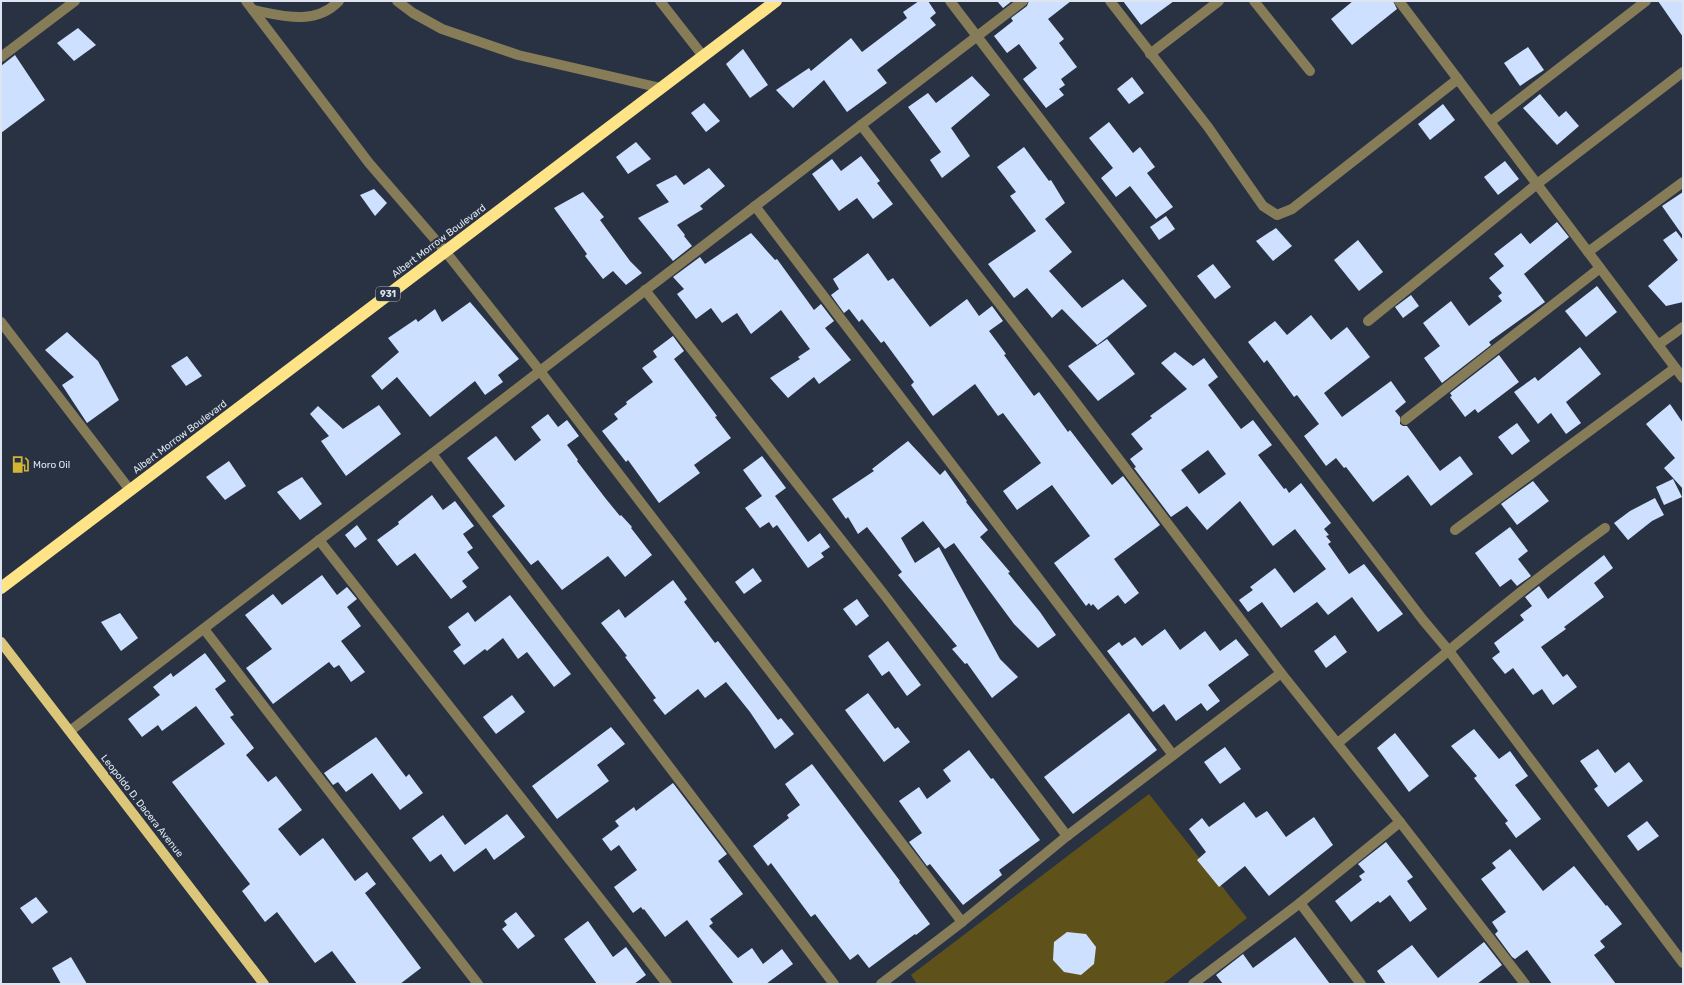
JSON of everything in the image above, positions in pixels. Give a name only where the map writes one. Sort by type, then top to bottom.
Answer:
[{"type":"highway","name":"Albert Morrow Boulevard","points":[[1,588],[776,1]]},
{"type":"main road","name":"Leopoldo D. Dacera Avenue","points":[[1,642],[264,984]]},
{"type":"street","points":[[1,57],[75,1]]},
{"type":"street","points":[[246,1],[369,163],[445,251],[540,371],[962,922]]},
{"type":"street","points":[[253,10],[296,18],[320,14],[334,7],[339,1]]},
{"type":"street","points":[[397,1],[413,13],[442,29],[518,55],[661,88]]},
{"type":"street","points":[[660,1],[703,56]]},
{"type":"street","points":[[950,1],[1423,620],[1449,651],[1683,963]]},
{"type":"street","points":[[70,731],[1023,1]]},
{"type":"street","points":[[1110,1],[1208,127],[1263,206],[1270,212],[1277,215],[1292,209],[1458,79]]},
{"type":"street","points":[[1150,54],[1219,1]]},
{"type":"street","points":[[1254,1],[1310,71]]},
{"type":"street","points":[[1399,1],[1683,378]]},
{"type":"street","points":[[1490,122],[1646,1]]},
{"type":"street","points":[[1368,321],[1537,184],[1683,72]]},
{"type":"street","points":[[861,125],[1064,387],[1281,673],[1400,822],[1525,984]]},
{"type":"street","points":[[1588,252],[1683,182]]},
{"type":"street","points":[[755,206],[1174,755]]},
{"type":"street","points":[[1405,420],[1600,268]]},
{"type":"street","points":[[645,290],[886,597],[1067,836]]},
{"type":"street","points":[[1,322],[130,490]]},
{"type":"street","points":[[1658,345],[1683,327]]},
{"type":"street","points":[[1455,530],[1675,368]]},
{"type":"street","points":[[432,454],[834,984]]},
{"type":"street","points":[[1338,743],[1564,558],[1605,528]]},
{"type":"street","points":[[319,540],[667,984]]},
{"type":"street","points":[[204,629],[478,984]]},
{"type":"street","points":[[881,984],[962,922],[1067,836],[1281,673]]},
{"type":"street","points":[[1193,984],[1300,903],[1400,822]]},
{"type":"street","points":[[1300,903],[1361,984]]},
{"type":"shaded area","points":[[1149,794],[1247,918],[1163,984],[917,984],[911,975]]},
{"type":"building","points":[[919,1],[928,1],[936,13],[930,18],[936,25],[877,70],[887,83],[847,112],[824,80],[793,108],[776,90],[809,68],[811,71],[851,38],[862,52],[907,18],[903,12]]},
{"type":"building","points":[[997,1],[1012,1],[1003,8]]},
{"type":"building","points":[[1029,1],[1071,1],[1048,19],[1064,39],[1059,43],[1077,67],[1061,79],[1065,85],[1059,89],[1064,95],[1046,108],[1023,79],[1037,68],[1019,44],[1007,53],[994,36],[1013,21],[1011,18],[1027,6]]},
{"type":"building","points":[[1123,1],[1174,1],[1141,25]]},
{"type":"building","points":[[1353,1],[1393,1],[1397,9],[1352,45],[1331,19]]},
{"type":"building","points":[[1658,1],[1683,1],[1683,37]]},
{"type":"building","points":[[78,28],[96,45],[74,61],[57,43]]},
{"type":"building","points":[[1528,47],[1544,70],[1520,86],[1504,63]]},
{"type":"building","points":[[743,49],[768,85],[750,98],[726,64]]},
{"type":"building","points":[[15,55],[45,100],[1,133],[1,66]]},
{"type":"building","points":[[972,76],[990,95],[951,128],[970,156],[942,178],[930,160],[941,152],[908,107],[928,93],[936,103]]},
{"type":"building","points":[[1132,77],[1144,93],[1129,104],[1117,89]]},
{"type":"building","points":[[1540,94],[1559,117],[1566,111],[1579,126],[1557,145],[1523,108]]},
{"type":"building","points":[[704,103],[720,121],[706,132],[691,113]]},
{"type":"building","points":[[1443,104],[1455,120],[1430,140],[1418,124]]},
{"type":"building","points":[[1109,122],[1133,153],[1140,147],[1155,167],[1147,173],[1173,207],[1156,219],[1130,186],[1116,197],[1101,178],[1113,168],[1089,138]]},
{"type":"building","points":[[636,142],[651,159],[628,174],[616,157]]},
{"type":"building","points":[[1024,147],[1049,181],[1051,180],[1065,203],[1045,219],[1072,252],[1049,271],[1082,308],[1123,279],[1147,306],[1097,345],[1062,309],[1052,318],[1027,288],[1014,298],[988,264],[1036,231],[1010,196],[1016,192],[997,167]]},
{"type":"building","points":[[861,156],[880,181],[877,183],[893,204],[873,219],[857,198],[839,211],[812,174],[832,159],[841,171]]},
{"type":"building","points":[[1505,161],[1519,179],[1498,195],[1484,177]]},
{"type":"building","points":[[709,168],[725,186],[700,206],[703,209],[677,225],[692,246],[673,261],[638,218],[669,202],[656,185],[676,175],[684,185]]},
{"type":"building","points":[[374,189],[387,203],[375,216],[360,195]]},
{"type":"building","points":[[583,192],[604,217],[600,220],[630,261],[642,273],[626,285],[613,271],[603,279],[585,256],[587,254],[554,208]]},
{"type":"building","points":[[1683,192],[1683,236],[1662,206]]},
{"type":"building","points":[[1166,216],[1175,229],[1159,240],[1150,227]]},
{"type":"building","points":[[1557,222],[1569,237],[1524,274],[1545,302],[1489,342],[1491,345],[1442,383],[1424,358],[1440,346],[1423,323],[1451,301],[1469,326],[1502,301],[1498,296],[1502,293],[1489,278],[1504,266],[1494,254],[1521,233],[1530,244]]},
{"type":"building","points":[[1276,228],[1292,246],[1273,261],[1256,241]]},
{"type":"building","points":[[1676,231],[1683,240],[1683,302],[1666,306],[1648,286],[1678,260],[1663,240]]},
{"type":"building","points":[[751,233],[775,260],[777,259],[814,310],[821,304],[834,321],[825,328],[851,360],[819,384],[814,377],[788,398],[770,378],[800,359],[798,357],[810,349],[781,310],[751,334],[737,313],[722,323],[711,308],[696,319],[677,294],[684,289],[673,277],[700,257],[705,264]]},
{"type":"building","points":[[1358,240],[1383,272],[1359,291],[1334,260]]},
{"type":"building","points":[[868,253],[888,281],[893,278],[930,327],[967,299],[979,316],[992,306],[1003,321],[989,331],[1006,354],[1004,355],[1034,396],[1039,392],[1068,432],[1070,430],[1112,485],[1123,476],[1160,525],[1114,559],[1139,593],[1125,604],[1118,595],[1098,610],[1093,604],[1091,606],[1089,603],[1086,606],[1054,563],[1090,536],[1052,485],[1017,510],[1003,491],[1041,463],[1003,413],[998,416],[975,384],[933,416],[911,385],[914,382],[884,341],[881,343],[862,319],[859,322],[849,309],[844,313],[831,295],[839,289],[833,279]]},
{"type":"building","points":[[1213,264],[1231,287],[1215,299],[1197,276]]},
{"type":"building","points":[[1597,286],[1617,312],[1586,337],[1565,311]]},
{"type":"building","points":[[1411,295],[1419,306],[1403,318],[1395,307]]},
{"type":"building","points":[[470,302],[519,359],[498,375],[503,382],[485,395],[475,381],[430,417],[397,377],[382,390],[371,376],[399,352],[388,338],[416,319],[418,322],[435,309],[442,322]]},
{"type":"building","points":[[1311,315],[1331,340],[1347,327],[1370,357],[1324,393],[1342,417],[1391,381],[1406,402],[1395,411],[1400,417],[1400,424],[1407,426],[1440,471],[1460,456],[1473,474],[1431,506],[1408,475],[1373,502],[1346,467],[1344,468],[1336,458],[1326,466],[1304,436],[1319,424],[1297,395],[1294,397],[1267,360],[1264,363],[1248,342],[1275,321],[1287,335]]},
{"type":"building","points":[[67,332],[98,361],[119,400],[87,423],[62,385],[74,377],[45,350]]},
{"type":"building","points":[[673,336],[684,351],[674,359],[717,416],[715,417],[731,438],[694,465],[700,473],[659,503],[628,460],[626,462],[602,431],[618,419],[614,414],[627,404],[626,402],[653,382],[642,368],[657,357],[653,351]]},
{"type":"building","points":[[1107,339],[1135,374],[1098,401],[1068,366]]},
{"type":"building","points":[[1580,347],[1601,374],[1566,402],[1581,423],[1566,434],[1551,413],[1538,424],[1514,392],[1535,377],[1538,381]]},
{"type":"building","points":[[1175,352],[1193,366],[1204,358],[1218,377],[1208,385],[1241,429],[1253,420],[1272,445],[1258,455],[1284,489],[1286,488],[1289,493],[1301,483],[1331,523],[1324,529],[1329,535],[1326,536],[1331,542],[1328,544],[1349,574],[1364,564],[1403,614],[1378,632],[1352,597],[1328,615],[1317,602],[1281,628],[1262,602],[1248,612],[1239,600],[1253,590],[1250,587],[1275,568],[1294,593],[1326,569],[1295,529],[1273,546],[1240,501],[1207,530],[1187,506],[1171,517],[1134,468],[1136,467],[1130,459],[1143,449],[1131,434],[1152,418],[1150,416],[1187,389],[1161,363]],"holes":[[[1208,450],[1226,474],[1199,494],[1181,470]]]},
{"type":"building","points":[[1499,355],[1519,382],[1478,413],[1475,409],[1465,417],[1450,397],[1452,396],[1450,393]]},
{"type":"building","points":[[187,356],[202,376],[186,386],[171,366]]},
{"type":"building","points":[[1670,404],[1683,423],[1683,489],[1664,468],[1675,458],[1646,424]]},
{"type":"building","points":[[379,405],[401,434],[346,476],[321,441],[329,436],[310,414],[318,406],[343,429]]},
{"type":"building","points":[[548,414],[558,427],[567,420],[579,436],[567,445],[578,460],[577,461],[606,499],[620,516],[621,515],[632,527],[631,528],[652,555],[625,577],[608,556],[562,590],[538,560],[531,565],[492,516],[505,506],[467,458],[496,436],[515,461],[541,440],[531,427]]},
{"type":"building","points":[[1517,423],[1530,441],[1512,455],[1498,437]]},
{"type":"building","points":[[908,441],[940,475],[945,470],[967,501],[966,502],[988,530],[980,537],[1010,572],[1008,573],[1040,612],[1056,635],[1038,648],[1014,624],[954,543],[945,549],[923,521],[901,538],[915,563],[939,547],[1000,659],[1018,677],[992,698],[967,663],[965,664],[952,649],[957,646],[898,575],[902,572],[867,527],[858,534],[848,517],[846,519],[832,499],[874,471],[872,469]]},
{"type":"building","points":[[762,456],[786,488],[775,496],[808,542],[820,533],[830,547],[821,553],[824,557],[808,568],[777,525],[773,528],[769,522],[760,528],[745,508],[762,496],[743,470]]},
{"type":"building","points":[[229,461],[246,486],[225,500],[206,477]]},
{"type":"building","points":[[302,477],[322,504],[300,520],[277,492]]},
{"type":"building","points":[[1673,479],[1682,497],[1664,505],[1656,487]]},
{"type":"building","points":[[1533,481],[1549,501],[1517,525],[1501,504]]},
{"type":"building","points":[[432,495],[443,510],[455,501],[474,526],[463,534],[473,548],[467,552],[479,568],[462,581],[467,587],[451,599],[415,553],[397,566],[377,540],[399,524],[398,522]]},
{"type":"building","points":[[1655,498],[1664,515],[1652,521],[1628,540],[1614,523],[1630,511]]},
{"type":"building","points":[[357,525],[367,539],[355,548],[345,535]]},
{"type":"building","points":[[1510,527],[1528,551],[1518,559],[1531,576],[1517,586],[1511,579],[1500,587],[1475,553]]},
{"type":"building","points":[[1604,555],[1613,568],[1594,583],[1604,597],[1564,627],[1566,629],[1541,647],[1563,677],[1567,674],[1577,687],[1553,705],[1542,689],[1533,695],[1513,668],[1505,674],[1492,658],[1500,652],[1494,643],[1524,620],[1520,615],[1532,606],[1525,597],[1539,586],[1548,599]]},
{"type":"building","points":[[753,568],[762,581],[744,594],[735,582]]},
{"type":"building","points":[[322,575],[337,595],[347,587],[357,599],[347,607],[361,626],[341,641],[365,672],[351,682],[339,665],[334,668],[329,662],[273,704],[246,668],[272,649],[245,615],[273,594],[282,605]]},
{"type":"building","points":[[673,580],[687,599],[684,602],[715,643],[718,641],[778,720],[781,718],[794,734],[775,749],[750,712],[726,682],[705,698],[698,689],[665,715],[653,700],[656,698],[625,657],[627,656],[601,623],[619,609],[625,618]]},
{"type":"building","points":[[510,595],[571,674],[554,687],[527,652],[518,659],[503,638],[487,651],[485,649],[464,665],[453,651],[461,645],[448,627],[468,612],[475,622]]},
{"type":"building","points":[[857,599],[869,616],[856,626],[843,609]]},
{"type":"building","points":[[120,613],[138,638],[121,651],[101,622]]},
{"type":"building","points":[[1165,629],[1180,650],[1205,631],[1220,651],[1236,639],[1249,655],[1208,685],[1220,701],[1207,711],[1201,703],[1176,721],[1164,704],[1153,712],[1107,651],[1119,642],[1122,646],[1135,637],[1142,646]]},
{"type":"building","points":[[1335,635],[1347,652],[1326,668],[1314,651]]},
{"type":"building","points":[[888,641],[921,685],[907,696],[889,671],[882,676],[868,656]]},
{"type":"building","points":[[205,653],[226,681],[215,689],[234,715],[230,717],[254,748],[246,755],[268,782],[276,776],[302,810],[278,829],[300,856],[323,838],[355,881],[367,872],[376,884],[365,893],[421,968],[400,984],[357,984],[332,951],[315,963],[277,912],[265,922],[242,891],[250,884],[172,782],[225,744],[196,706],[162,731],[158,725],[142,737],[128,719],[160,695],[153,687],[171,673],[173,677]]},
{"type":"building","points":[[868,693],[895,729],[898,727],[910,742],[884,762],[845,710]]},
{"type":"building","points":[[512,695],[525,712],[496,734],[483,717]]},
{"type":"building","points":[[1129,713],[1157,750],[1073,814],[1044,777]]},
{"type":"building","points":[[611,727],[625,744],[597,765],[609,781],[557,819],[532,786]]},
{"type":"building","points":[[1474,729],[1499,759],[1510,751],[1528,776],[1515,785],[1541,819],[1516,838],[1505,823],[1508,821],[1474,778],[1477,776],[1451,746]]},
{"type":"building","points":[[1395,733],[1429,776],[1409,792],[1377,748]]},
{"type":"building","points":[[376,737],[406,777],[409,774],[423,793],[400,810],[372,773],[346,792],[338,782],[333,785],[324,773]]},
{"type":"building","points":[[1225,747],[1241,769],[1220,784],[1204,762]]},
{"type":"building","points":[[1598,749],[1615,773],[1629,762],[1643,781],[1608,807],[1594,789],[1598,786],[1580,761]]},
{"type":"building","points":[[969,750],[991,779],[993,778],[1040,840],[999,870],[1002,875],[963,905],[930,864],[927,866],[909,842],[922,833],[899,801],[919,787],[927,799],[951,781],[943,770]]},
{"type":"building","points":[[812,764],[900,881],[899,882],[930,924],[869,968],[858,954],[850,960],[815,914],[811,917],[771,863],[768,866],[753,846],[789,818],[787,815],[800,805],[785,784]]},
{"type":"building","points":[[673,783],[727,854],[718,861],[743,894],[710,919],[713,923],[709,926],[738,958],[752,948],[763,964],[782,949],[793,964],[766,984],[734,984],[687,920],[665,937],[644,909],[643,910],[641,907],[633,913],[614,887],[637,870],[619,845],[611,851],[602,839],[619,826],[615,821],[634,807],[636,811]]},
{"type":"building","points":[[1244,802],[1256,818],[1267,811],[1286,837],[1314,817],[1333,845],[1269,896],[1245,866],[1219,887],[1197,860],[1206,852],[1189,829],[1202,818],[1209,827]]},
{"type":"building","points":[[507,814],[525,837],[494,860],[486,848],[454,872],[441,854],[430,862],[412,838],[443,815],[465,845]]},
{"type":"building","points":[[1647,821],[1659,836],[1638,851],[1627,836]]},
{"type":"building","points":[[1386,842],[1413,877],[1407,881],[1427,909],[1410,922],[1390,895],[1380,903],[1378,901],[1351,922],[1335,901],[1362,880],[1359,876],[1365,872],[1358,864]]},
{"type":"building","points":[[1510,849],[1543,891],[1574,866],[1622,924],[1600,941],[1605,947],[1594,955],[1616,984],[1552,984],[1527,950],[1515,959],[1512,957],[1495,934],[1498,931],[1492,922],[1506,912],[1481,879],[1496,868],[1492,863]]},
{"type":"building","points":[[36,897],[48,912],[32,924],[20,908]]},
{"type":"building","points":[[516,912],[535,936],[518,949],[502,929],[507,925],[504,921]]},
{"type":"building","points":[[588,921],[613,957],[626,947],[646,975],[634,984],[597,984],[564,939]]},
{"type":"building","points":[[1067,932],[1086,934],[1096,947],[1094,964],[1081,975],[1064,972],[1053,960],[1054,942]]},
{"type":"building","points":[[1295,937],[1330,984],[1223,984],[1216,975],[1243,954],[1253,968]]},
{"type":"building","points":[[1484,942],[1502,965],[1477,984],[1386,984],[1377,971],[1412,945],[1438,978]]},
{"type":"building","points":[[71,957],[87,984],[61,984],[52,968]]},
{"type":"place","name":"Moro Oil","points":[[20,465]]}]
